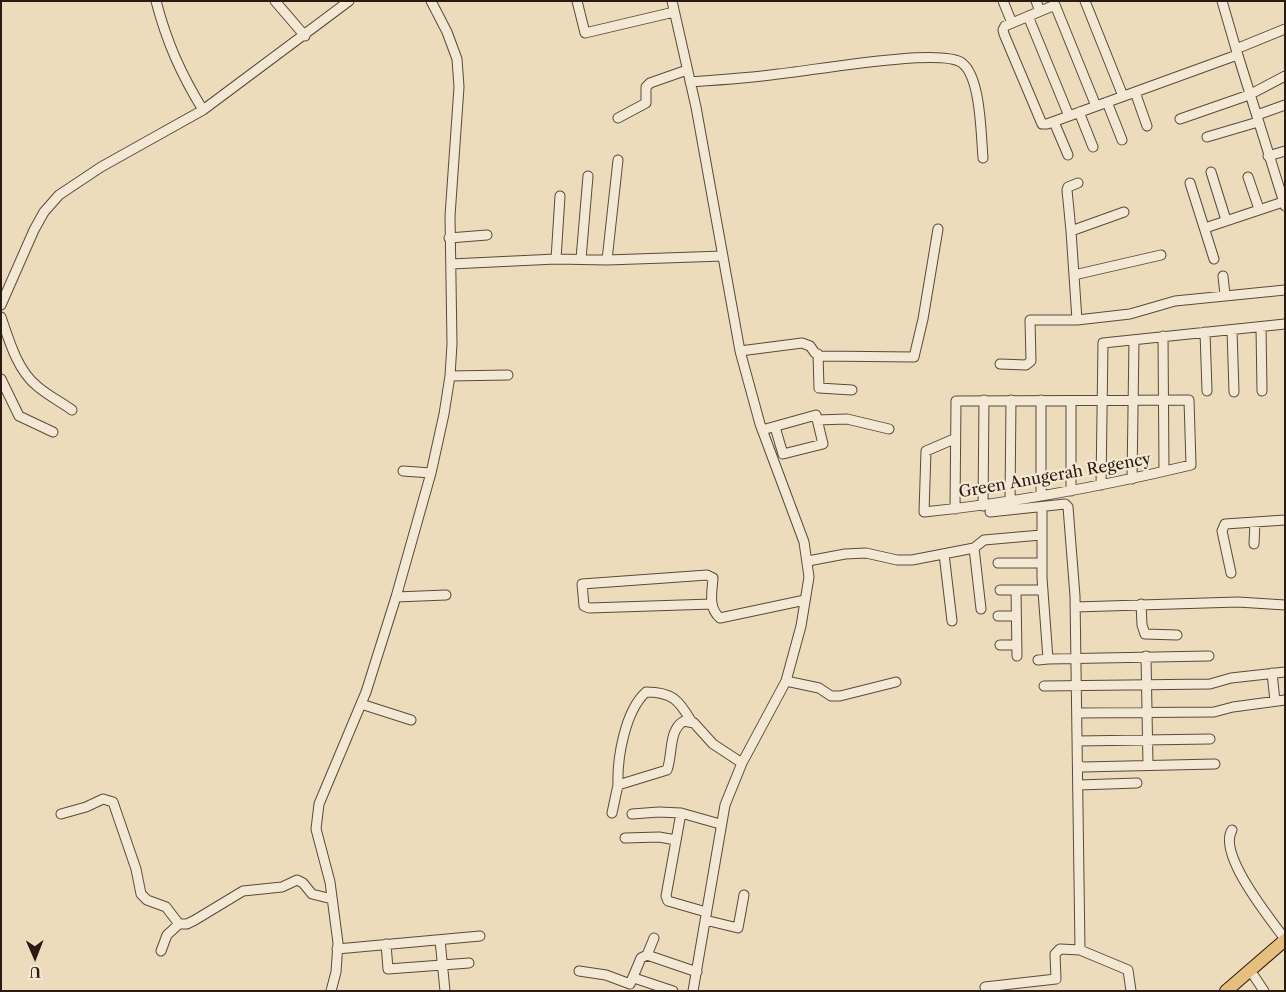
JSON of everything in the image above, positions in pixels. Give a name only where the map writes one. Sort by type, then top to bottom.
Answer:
[{"type":"highway","points":[[1226,991],[1285,940]]},
{"type":"highway","points":[[1236,991],[1285,950]]},
{"type":"street","points":[[156,1],[166,38],[181,73],[203,110]]},
{"type":"street","points":[[275,1],[305,36]]},
{"type":"street","points":[[1,305],[34,230],[44,212],[58,195],[101,167],[203,110],[305,36],[349,1]]},
{"type":"street","points":[[331,991],[336,972],[338,949],[332,899],[316,829],[317,816],[322,795],[361,704],[396,597],[431,473],[450,376],[452,344],[449,238],[460,104],[458,67],[447,32],[431,1]]},
{"type":"street","points":[[577,1],[584,33],[674,12]]},
{"type":"street","points":[[672,1],[690,82],[740,351],[762,430],[804,542],[809,578],[801,626],[786,681],[742,763],[731,787],[720,824],[693,991]]},
{"type":"street","points":[[1003,1],[1012,23]]},
{"type":"street","points":[[1036,1],[1040,11]]},
{"type":"street","points":[[1064,1],[1012,23],[1003,30],[1042,124],[1054,122],[1135,92],[1236,52],[1285,28]]},
{"type":"street","points":[[1085,1],[1123,96]]},
{"type":"street","points":[[1205,228],[1259,209],[1284,204],[1258,118],[1249,95],[1222,1]]},
{"type":"street","points":[[1055,5],[1096,106]]},
{"type":"street","points":[[1028,16],[1069,116]]},
{"type":"street","points":[[690,82],[874,62],[948,58],[961,62],[969,70],[978,106],[983,158]]},
{"type":"street","points":[[618,118],[646,103],[646,87],[650,83],[687,70]]},
{"type":"street","points":[[1180,119],[1249,95],[1285,76]]},
{"type":"street","points":[[1135,92],[1147,126]]},
{"type":"street","points":[[1107,102],[1122,140]]},
{"type":"street","points":[[1207,137],[1258,118],[1285,105]]},
{"type":"street","points":[[1080,112],[1093,147]]},
{"type":"street","points":[[1054,122],[1068,155]]},
{"type":"street","points":[[1268,156],[1285,151]]},
{"type":"street","points":[[607,260],[618,160]]},
{"type":"street","points":[[1211,172],[1226,220]]},
{"type":"street","points":[[581,259],[588,176]]},
{"type":"street","points":[[1248,177],[1259,209]]},
{"type":"street","points":[[1190,182],[1214,259]]},
{"type":"street","points":[[1077,320],[1067,190],[1068,187],[1078,183]]},
{"type":"street","points":[[556,258],[560,196]]},
{"type":"street","points":[[1071,231],[1124,212]]},
{"type":"street","points":[[740,351],[802,343],[810,346],[818,354],[914,357],[923,319],[938,229]]},
{"type":"street","points":[[449,238],[487,235]]},
{"type":"street","points":[[1074,275],[1161,255]]},
{"type":"street","points":[[451,264],[556,258],[607,260],[723,256]]},
{"type":"street","points":[[1223,276],[1225,295]]},
{"type":"street","points":[[1000,364],[1026,365],[1031,361],[1030,320],[1077,320],[1130,314],[1175,301],[1285,290]]},
{"type":"street","points":[[1,317],[19,364],[27,376],[36,386],[72,410]]},
{"type":"street","points":[[1101,485],[1104,402],[1103,343],[1285,324]]},
{"type":"street","points":[[1261,326],[1262,391]]},
{"type":"street","points":[[1232,330],[1234,392]]},
{"type":"street","points":[[1206,332],[1207,391]]},
{"type":"street","points":[[1163,336],[1164,471]]},
{"type":"street","points":[[1132,479],[1134,340]]},
{"type":"street","points":[[818,354],[819,388],[852,390]]},
{"type":"street","points":[[450,376],[508,375]]},
{"type":"street","points":[[1,379],[19,416],[53,432]]},
{"type":"street","points":[[984,400],[986,509],[1042,507],[1065,504],[1068,507],[1075,608],[1080,950]]},
{"type":"street","points":[[1010,501],[1011,400]]},
{"type":"street","points":[[1041,400],[1041,496]]},
{"type":"street","points":[[955,509],[954,439],[956,401],[1134,402],[1163,400]]},
{"type":"street","name":"Green Anugerah Regency","points":[[954,439],[926,451],[924,512],[986,509],[1010,501],[1072,491],[1191,465],[1190,400],[1163,400]]},
{"type":"street","points":[[1071,401],[1072,491]]},
{"type":"street","points":[[762,430],[816,415],[823,444],[782,454],[775,427]]},
{"type":"street","points":[[817,420],[847,419],[888,428]]},
{"type":"street","points":[[404,471],[431,473]]},
{"type":"street","points":[[1042,507],[1043,590],[1048,659]]},
{"type":"street","points":[[1231,573],[1222,530],[1223,526],[1227,523],[1285,520]]},
{"type":"street","points":[[1254,522],[1254,544]]},
{"type":"street","points":[[808,561],[845,554],[866,553],[897,560],[912,560],[974,548],[984,540],[1042,536]]},
{"type":"street","points":[[974,548],[981,609]]},
{"type":"street","points":[[944,554],[952,621]]},
{"type":"street","points":[[998,563],[1042,563]]},
{"type":"street","points":[[712,604],[589,608],[584,606],[582,584],[707,575],[713,578],[712,604],[715,614],[720,618],[805,600]]},
{"type":"street","points":[[1000,590],[1043,590]]},
{"type":"street","points":[[1016,590],[1018,656]]},
{"type":"street","points":[[396,597],[446,595]]},
{"type":"street","points":[[1075,608],[1141,604],[1238,602],[1285,605]]},
{"type":"street","points":[[1141,604],[1142,625],[1145,634],[1177,635]]},
{"type":"street","points":[[998,616],[1016,616]]},
{"type":"street","points":[[1000,644],[1017,645]]},
{"type":"street","points":[[1146,656],[1148,766]]},
{"type":"street","points":[[1038,660],[1209,656]]},
{"type":"street","points":[[1044,686],[1216,684],[1231,678],[1285,672]]},
{"type":"street","points":[[1272,673],[1275,701]]},
{"type":"street","points":[[786,681],[819,688],[831,696],[840,696],[896,682]]},
{"type":"street","points":[[612,813],[618,786],[618,763],[635,702],[646,692],[666,694],[682,703],[691,721],[713,744],[742,763]]},
{"type":"street","points":[[1077,713],[1214,712],[1285,700]]},
{"type":"street","points":[[361,704],[410,720]]},
{"type":"street","points":[[618,786],[667,770],[673,739],[678,726],[684,721],[691,721]]},
{"type":"street","points":[[1078,741],[1210,738]]},
{"type":"street","points":[[1078,765],[1083,767],[1215,764]]},
{"type":"street","points":[[1078,784],[1137,783]]},
{"type":"street","points":[[61,814],[86,807],[104,799],[112,802],[136,869],[141,894],[147,900],[166,907],[179,924]]},
{"type":"street","points":[[632,814],[659,812],[681,814],[720,824]]},
{"type":"street","points":[[681,814],[665,898],[705,916],[718,925],[738,928],[744,895]]},
{"type":"street","points":[[1232,830],[1229,839],[1231,849],[1242,875],[1285,940]]},
{"type":"street","points":[[625,838],[659,837],[676,840]]},
{"type":"street","points":[[161,951],[167,935],[179,924],[187,924],[196,920],[243,891],[282,887],[297,880],[303,883],[312,894],[332,899]]},
{"type":"street","points":[[338,949],[480,936]]},
{"type":"street","points":[[631,984],[641,958],[647,955],[654,938]]},
{"type":"street","points":[[440,940],[445,991]]},
{"type":"street","points":[[386,944],[388,969],[469,963]]},
{"type":"street","points":[[986,991],[985,987],[1056,979],[1056,952],[1060,949],[1080,950],[1128,970],[1131,991]]},
{"type":"street","points":[[647,955],[697,972]]},
{"type":"street","points":[[579,971],[606,975],[631,984],[674,991]]},
{"type":"street","points":[[1254,976],[1264,991]]}]
